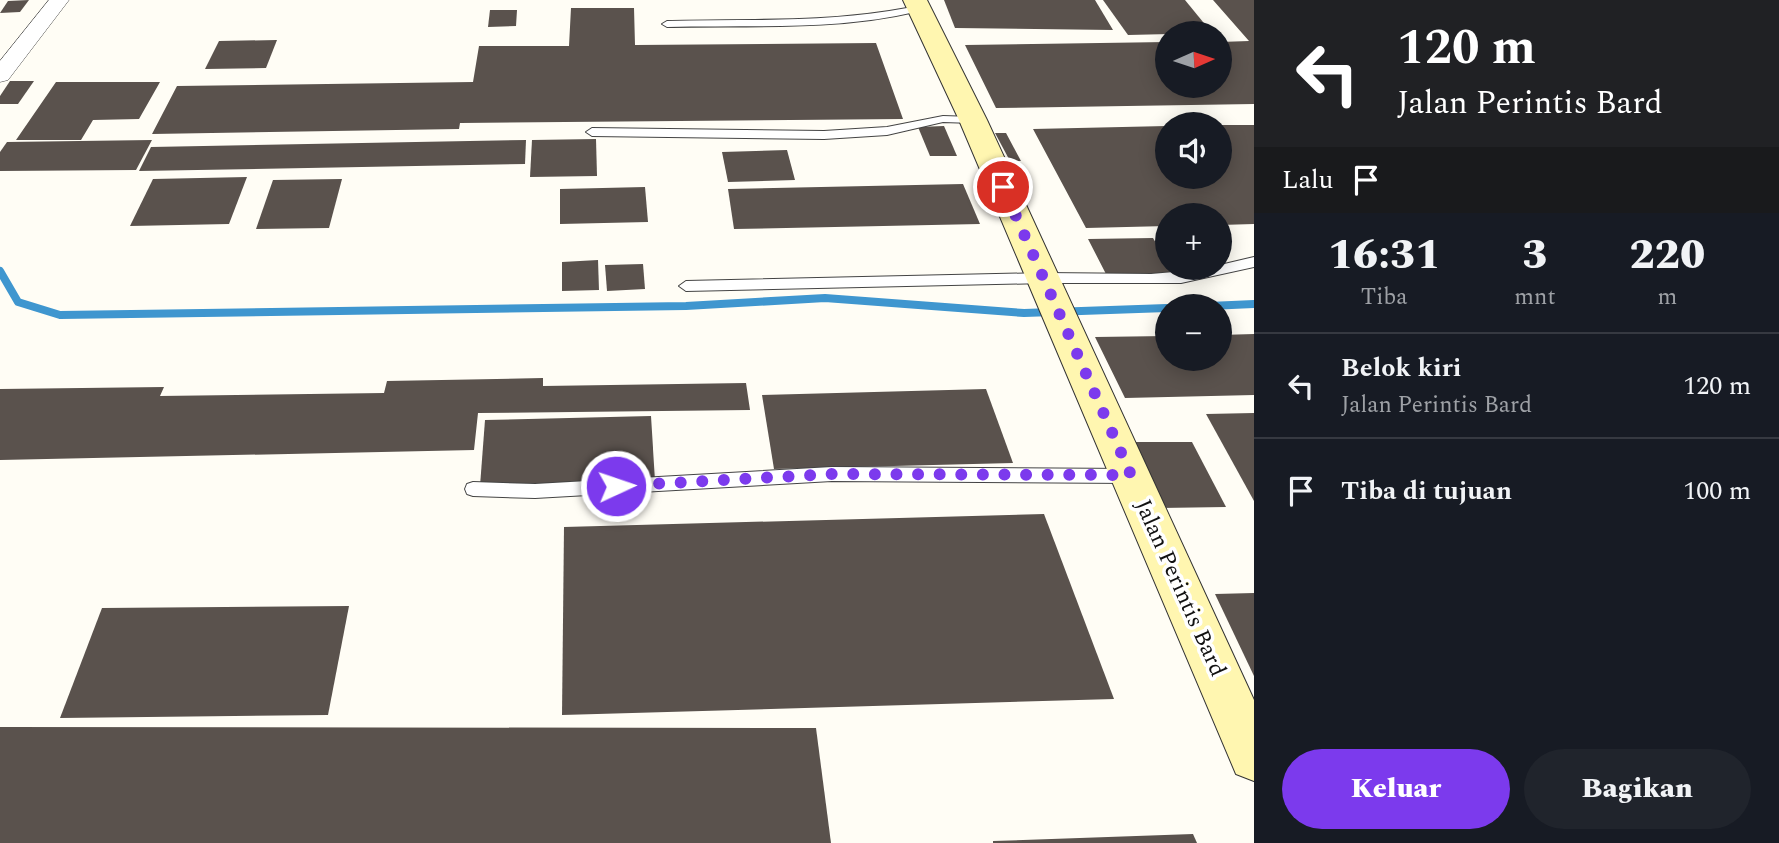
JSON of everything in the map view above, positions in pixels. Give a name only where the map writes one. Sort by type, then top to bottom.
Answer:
[{"type":"street","points":[[1,73],[59,0]]},
{"type":"street","name":"Jalan Perintis Bard","points":[[915,1],[974,120],[1131,475],[1249,732]]},
{"type":"lane","points":[[667,24],[875,17],[911,10],[915,1]]},
{"type":"lane","points":[[593,132],[824,135],[887,131],[943,119],[974,120]]},
{"type":"lane","points":[[686,286],[1054,302],[1254,262]]},
{"type":"lane","points":[[473,489],[535,491],[832,474],[1131,475]]},
{"type":"building","points":[[29,0],[20,12],[0,13],[8,1]]},
{"type":"building","points":[[944,0],[1095,0],[1113,30],[955,28]]},
{"type":"building","points":[[1103,0],[1185,0],[1202,21],[1155,21],[1155,34],[1128,35]]},
{"type":"building","points":[[1213,0],[1254,0],[1254,104],[996,108],[965,45],[1155,42],[1155,98],[1232,98],[1232,42],[1249,41]]},
{"type":"building","points":[[571,8],[634,8],[635,45],[876,43],[903,119],[460,123],[459,129],[152,134],[177,86],[473,82],[479,46],[569,46]]},
{"type":"building","points":[[490,10],[517,10],[516,26],[488,27]]},
{"type":"building","points":[[277,40],[266,68],[205,69],[219,41]]},
{"type":"building","points":[[10,81],[34,81],[18,104],[0,104],[0,96]]},
{"type":"building","points":[[56,82],[160,82],[139,119],[93,120],[81,140],[16,140]]},
{"type":"building","points":[[1232,125],[1254,125],[1254,224],[1232,225],[1232,203],[1155,203],[1155,226],[1086,228],[1033,129],[1155,126],[1155,189],[1232,189]]},
{"type":"building","points":[[944,126],[957,156],[930,156],[918,127]]},
{"type":"building","points":[[995,133],[1006,133],[1021,161],[1010,161]]},
{"type":"building","points":[[596,139],[597,176],[530,177],[532,140]]},
{"type":"building","points":[[152,140],[136,170],[0,171],[0,152],[7,142]]},
{"type":"building","points":[[526,140],[525,164],[139,171],[151,147]]},
{"type":"building","points":[[787,150],[795,180],[728,182],[722,152]]},
{"type":"building","points":[[247,177],[229,224],[130,226],[153,179]]},
{"type":"building","points":[[342,179],[329,228],[256,229],[273,180]]},
{"type":"building","points":[[963,184],[980,224],[734,229],[728,189]]},
{"type":"building","points":[[645,187],[648,222],[560,224],[560,189]]},
{"type":"building","points":[[1153,238],[1155,273],[1106,274],[1088,239]]},
{"type":"building","points":[[598,260],[599,290],[562,291],[562,262]]},
{"type":"building","points":[[643,264],[645,289],[607,291],[605,265]]},
{"type":"building","points":[[1254,334],[1254,395],[1125,398],[1095,337],[1155,336],[1155,371],[1232,371],[1232,335]]},
{"type":"building","points":[[543,378],[543,386],[746,383],[750,410],[478,413],[474,450],[0,460],[0,389],[164,387],[160,396],[384,393],[387,381]]},
{"type":"building","points":[[986,389],[1013,463],[774,469],[762,395]]},
{"type":"building","points":[[1254,413],[1254,501],[1206,414]]},
{"type":"building","points":[[651,416],[655,481],[480,486],[485,420]]},
{"type":"building","points":[[1130,442],[1192,442],[1226,507],[1160,508]]},
{"type":"building","points":[[1044,514],[1114,699],[562,715],[564,527]]},
{"type":"building","points":[[1254,593],[1254,676],[1215,594]]},
{"type":"building","points":[[349,606],[328,715],[60,718],[102,608]]},
{"type":"building","points":[[0,727],[816,728],[831,843],[0,843]]},
{"type":"building","points":[[1193,834],[1197,843],[993,843],[993,841]]},
{"type":"waterway","points":[[0,271],[18,302],[60,315],[686,306],[825,298],[1024,313],[1155,308]]},
{"type":"waterway","points":[[1232,305],[1254,304]]},
{"type":"route","points":[[616,486],[832,474],[1131,475],[1003,187]]}]
